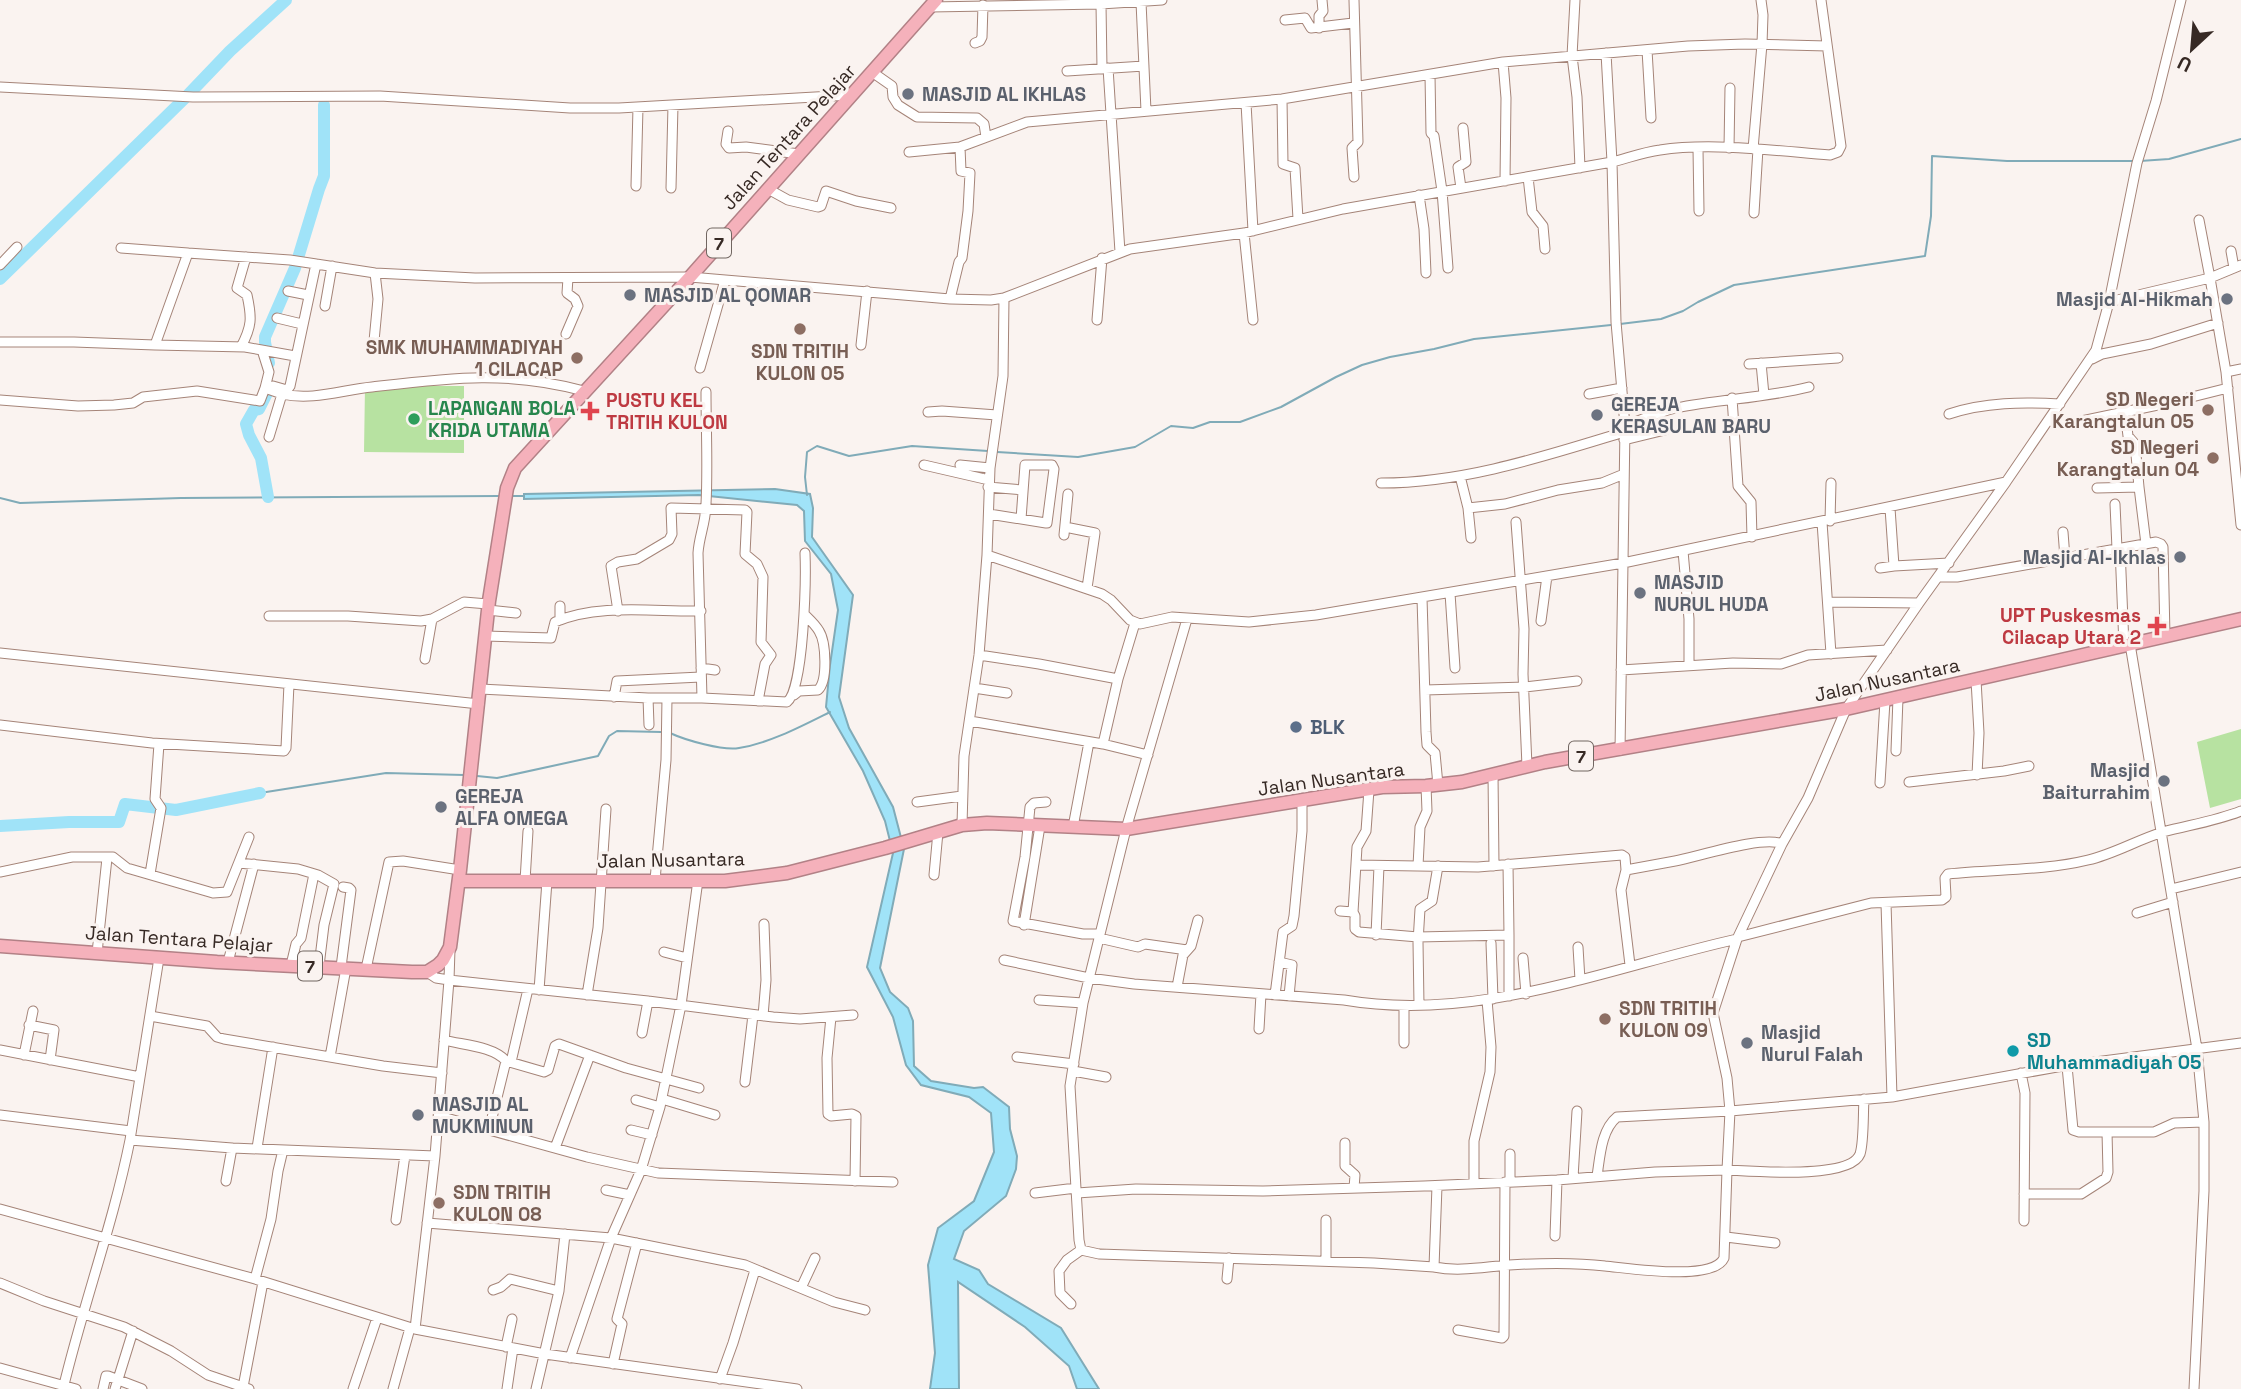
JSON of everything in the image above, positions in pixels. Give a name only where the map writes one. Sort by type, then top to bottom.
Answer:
[{"type":"highway","name":"Jalan Tentara Pelajar","points":[[488,607],[507,488],[510,477],[522,458],[690,277],[932,4]]},
{"type":"highway","name":"7","points":[[450,947],[470,789],[488,607]]},
{"type":"highway","name":"Jalan Nusantara","points":[[460,875],[525,881],[750,878],[788,873],[962,825],[987,823],[1126,829],[1369,790],[1432,785],[1846,709],[2241,619]]},
{"type":"highway","name":"Jalan Tentara Pelajar","points":[[0,946],[159,958],[427,972]]},
{"type":"highway","points":[[427,972],[443,960],[450,947]]},
{"type":"street","points":[[932,4],[1101,4],[1162,0]]},
{"type":"street","points":[[1319,28],[1319,16],[1323,11],[1322,0]]},
{"type":"street","points":[[1354,0],[1358,142],[1352,148],[1354,177]]},
{"type":"street","points":[[1575,0],[1572,56],[1580,168]]},
{"type":"street","points":[[1754,213],[1763,15],[1761,0]]},
{"type":"street","points":[[121,248],[295,261],[375,273],[475,278],[690,277],[950,299],[1004,298],[1120,252],[1249,232],[1298,219],[1612,162],[1661,150],[1729,148],[1830,155],[1839,152],[1841,146],[1821,0]]},
{"type":"street","points":[[1071,1304],[1060,1293],[1059,1271],[1067,1260],[1081,1250],[1099,1254],[1326,1261],[1465,1270],[1570,1263],[1675,1272],[1705,1270],[1721,1263],[1726,1237],[1730,1111],[1727,1078],[1713,1013],[1737,938],[1782,844],[1808,798],[1846,709],[2092,359],[2109,302],[2137,160],[2156,101],[2181,0]]},
{"type":"street","points":[[1141,2],[1146,111]]},
{"type":"street","points":[[1101,4],[1120,252]]},
{"type":"street","points":[[975,43],[982,37],[983,5]]},
{"type":"street","points":[[1285,20],[1304,18],[1309,27],[1319,28],[1353,23]]},
{"type":"street","points":[[909,152],[960,147],[1027,122],[1282,99],[1503,62],[1688,46],[1827,46]]},
{"type":"street","points":[[1647,50],[1651,118]]},
{"type":"street","points":[[1606,53],[1624,433],[1620,750]]},
{"type":"street","points":[[1503,62],[1506,98],[1505,181]]},
{"type":"street","points":[[1067,71],[1144,66]]},
{"type":"street","points":[[872,72],[892,86],[893,97],[898,105],[917,117],[977,118],[984,124],[986,137]]},
{"type":"street","points":[[1430,75],[1431,133],[1434,136],[1442,191],[1448,268]]},
{"type":"street","points":[[0,86],[193,97],[380,96],[570,108],[638,107],[850,95]]},
{"type":"street","points":[[1729,148],[1730,88]]},
{"type":"street","points":[[1282,99],[1283,164],[1295,168],[1298,219]]},
{"type":"street","points":[[1246,103],[1253,320]]},
{"type":"street","points":[[671,188],[673,105]]},
{"type":"street","points":[[636,186],[638,107]]},
{"type":"street","points":[[1461,188],[1458,167],[1466,162],[1463,128]]},
{"type":"street","points":[[728,131],[726,144],[729,148],[746,147],[799,154]]},
{"type":"street","points":[[950,299],[962,258],[968,211],[970,173],[961,171],[960,147]]},
{"type":"street","points":[[1698,149],[1699,211]]},
{"type":"street","points":[[1528,177],[1532,212],[1543,226],[1545,249]]},
{"type":"street","points":[[768,189],[788,200],[818,207],[821,206],[826,191],[891,208]]},
{"type":"street","points":[[1419,195],[1426,272]]},
{"type":"street","points":[[2199,220],[2237,440],[2241,525]]},
{"type":"street","points":[[0,265],[17,247]]},
{"type":"street","points":[[2109,302],[2210,278],[2237,266],[2231,251]]},
{"type":"street","points":[[155,345],[188,253]]},
{"type":"street","points":[[241,347],[251,321],[247,295],[237,288],[246,257]]},
{"type":"street","points":[[1097,320],[1102,258]]},
{"type":"street","points":[[269,388],[288,389],[316,264]]},
{"type":"street","points":[[325,306],[332,266]]},
{"type":"street","points":[[374,341],[378,299],[375,273]]},
{"type":"street","points":[[566,334],[578,306],[575,299],[567,293],[568,278]]},
{"type":"street","points":[[700,368],[725,280]]},
{"type":"street","points":[[288,290],[308,295]]},
{"type":"street","points":[[861,345],[867,292]]},
{"type":"street","points":[[962,825],[964,756],[979,655],[987,555],[988,484],[1003,376],[1004,298]]},
{"type":"street","points":[[277,318],[302,324]]},
{"type":"street","points":[[2092,359],[2218,323]]},
{"type":"street","points":[[0,342],[241,347],[295,356]]},
{"type":"street","points":[[0,400],[102,405],[133,403],[143,397],[197,391],[260,401],[269,388],[266,351]]},
{"type":"street","points":[[1749,364],[1838,358]]},
{"type":"street","points":[[1761,363],[1764,395]]},
{"type":"street","points":[[2226,372],[2241,369]]},
{"type":"street","points":[[269,388],[282,394],[318,396],[349,389],[468,376],[550,381],[584,391]]},
{"type":"street","points":[[1381,483],[1412,483],[1460,476],[1624,433],[1672,409],[1809,387]]},
{"type":"street","points":[[1589,394],[1622,388]]},
{"type":"street","points":[[2048,421],[2072,423],[2228,388]]},
{"type":"street","points":[[702,698],[698,538],[704,528],[706,507],[706,393]]},
{"type":"street","points":[[269,437],[282,394]]},
{"type":"street","points":[[1732,398],[1738,486],[1751,502],[1752,537]]},
{"type":"street","points":[[1949,414],[1979,406],[2011,403],[2060,404]]},
{"type":"street","points":[[928,412],[997,415]]},
{"type":"street","points":[[2125,412],[2128,436],[2135,444],[2146,544]]},
{"type":"street","points":[[1624,433],[1665,430]]},
{"type":"street","points":[[989,514],[1046,523],[1054,467],[1026,464],[1024,467],[1021,519]]},
{"type":"street","points":[[924,465],[988,484],[1023,490]]},
{"type":"street","points":[[960,465],[990,468]]},
{"type":"street","points":[[1468,508],[1505,504],[1558,490],[1602,483],[1624,474]]},
{"type":"street","points":[[1460,476],[1468,508],[1471,538]]},
{"type":"street","points":[[987,555],[1087,588],[1111,600],[1125,617],[1135,623],[1172,617],[1249,622],[1316,615],[1623,564],[2006,482]]},
{"type":"street","points":[[1831,483],[1826,521],[1831,654]]},
{"type":"street","points":[[2097,488],[2139,487]]},
{"type":"street","points":[[1065,528],[1068,494]]},
{"type":"street","points":[[2115,504],[2127,645],[2197,1049],[2204,1122],[2204,1191],[2194,1389]]},
{"type":"street","points":[[618,611],[611,575],[613,564],[637,559],[669,541],[672,534],[671,508],[706,507],[747,512],[746,554],[757,564],[763,577],[761,642],[771,655],[765,664],[758,701]]},
{"type":"street","points":[[1890,508],[1895,566]]},
{"type":"street","points":[[1048,518],[1065,528],[1095,533],[1087,588]]},
{"type":"street","points":[[1516,522],[1524,629],[1527,766]]},
{"type":"street","points":[[2063,532],[2065,558]]},
{"type":"street","points":[[1939,577],[1957,577],[2156,542],[2163,547],[2165,636]]},
{"type":"street","points":[[1683,551],[1689,619],[1689,665]]},
{"type":"street","points":[[794,695],[803,646],[805,553]]},
{"type":"street","points":[[1880,568],[1949,563]]},
{"type":"street","points":[[1541,621],[1547,576]]},
{"type":"street","points":[[1450,593],[1455,668]]},
{"type":"street","points":[[1418,866],[1420,827],[1427,811],[1432,785],[1434,753],[1427,742],[1422,598]]},
{"type":"street","points":[[269,616],[348,616],[408,622],[432,619],[464,602],[516,613]]},
{"type":"street","points":[[1828,602],[1919,603]]},
{"type":"street","points":[[560,606],[560,620]]},
{"type":"street","points":[[485,636],[551,638],[553,624],[560,620],[597,612],[701,611]]},
{"type":"street","points":[[480,689],[614,697],[787,702],[799,691],[818,690],[823,683],[823,641],[818,629],[804,614]]},
{"type":"street","points":[[425,659],[432,619]]},
{"type":"street","points":[[1081,1250],[1070,1107],[1083,1003],[1126,829],[1188,619]]},
{"type":"street","points":[[1103,744],[1135,623]]},
{"type":"street","points":[[1621,670],[1733,663],[1782,664],[1799,657],[1887,650]]},
{"type":"street","points":[[0,653],[479,705]]},
{"type":"street","points":[[979,655],[1118,680]]},
{"type":"street","points":[[614,697],[617,681],[715,670]]},
{"type":"street","points":[[1976,680],[1978,775]]},
{"type":"street","points":[[1425,690],[1525,687],[1577,681]]},
{"type":"street","points":[[0,725],[159,744],[284,751],[289,684]]},
{"type":"street","points":[[974,688],[1007,693]]},
{"type":"street","points":[[648,698],[649,725]]},
{"type":"street","points":[[655,880],[667,733],[667,698]]},
{"type":"street","points":[[1896,751],[1898,698]]},
{"type":"street","points":[[1880,783],[1885,701]]},
{"type":"street","points":[[970,721],[1103,744],[1148,755]]},
{"type":"street","points":[[1073,827],[1089,742]]},
{"type":"street","points":[[150,874],[161,809],[155,799],[159,744]]},
{"type":"street","points":[[1909,782],[1978,775],[2029,766]]},
{"type":"street","points":[[1493,774],[1494,866]]},
{"type":"street","points":[[1369,790],[1366,831],[1359,841],[1353,912],[1356,931],[1418,937],[1509,935]]},
{"type":"street","points":[[917,802],[962,796]]},
{"type":"street","points":[[1275,995],[1283,930],[1292,926],[1294,916],[1302,801]]},
{"type":"street","points":[[1046,802],[1031,805],[1035,826],[1024,925],[1099,936],[1138,947],[1145,944],[1186,950]]},
{"type":"street","points":[[587,995],[598,928],[606,809]]},
{"type":"street","points":[[1004,960],[1088,978],[1376,1005],[1404,1006],[1490,999],[1526,994],[1866,904],[1942,900],[1946,897],[1945,878],[1948,874],[2085,861],[2120,851],[2161,833],[2241,811]]},
{"type":"street","points":[[525,881],[528,831]]},
{"type":"street","points":[[934,875],[938,832]]},
{"type":"street","points":[[0,872],[72,856],[107,858],[116,859],[121,866],[127,868],[213,893],[223,893],[227,891],[249,837]]},
{"type":"street","points":[[1626,870],[1760,842],[1782,844]]},
{"type":"street","points":[[1357,865],[1494,866],[1622,855],[1625,857],[1626,870],[1621,885],[1630,965]]},
{"type":"street","points":[[97,953],[107,858]]},
{"type":"street","points":[[366,969],[389,862],[403,861],[460,875]]},
{"type":"street","points":[[239,863],[293,868],[314,874],[335,885],[324,925],[318,966]]},
{"type":"street","points":[[228,962],[254,864]]},
{"type":"street","points":[[1508,864],[1509,996]]},
{"type":"street","points":[[1376,934],[1379,866]]},
{"type":"street","points":[[1419,1005],[1420,909],[1432,901],[1438,866]]},
{"type":"street","points":[[2171,889],[2241,872]]},
{"type":"street","points":[[291,965],[296,944],[301,938],[314,874]]},
{"type":"street","points":[[570,1358],[611,1238],[640,1170],[661,1103],[681,1005],[698,880]]},
{"type":"street","points":[[539,990],[547,881]]},
{"type":"street","points":[[330,1057],[351,890],[343,887]]},
{"type":"street","points":[[2137,913],[2173,902]]},
{"type":"street","points":[[1886,903],[1892,1097]]},
{"type":"street","points":[[1340,911],[1353,912]]},
{"type":"street","points":[[1177,987],[1183,955],[1191,946],[1198,919]]},
{"type":"street","points":[[745,1082],[766,979],[764,923]]},
{"type":"street","points":[[1474,1183],[1474,1140],[1490,1072],[1491,943]]},
{"type":"street","points":[[393,1389],[412,1328],[427,1223],[439,1116],[450,947]]},
{"type":"street","points":[[1578,947],[1580,980]]},
{"type":"street","points":[[664,952],[687,958]]},
{"type":"street","points":[[63,1387],[82,1313],[106,1237],[131,1135],[159,958]]},
{"type":"street","points":[[1523,958],[1526,994]]},
{"type":"street","points":[[1279,962],[1292,965],[1289,996]]},
{"type":"street","points":[[427,972],[436,978],[449,980],[648,1001],[758,1016],[800,1019],[853,1015]]},
{"type":"street","points":[[489,1130],[528,989]]},
{"type":"street","points":[[1259,1030],[1261,993]]},
{"type":"street","points":[[1039,1000],[1083,1003]]},
{"type":"street","points":[[642,1033],[648,1001]]},
{"type":"street","points":[[1404,1006],[1404,1043]]},
{"type":"street","points":[[24,1055],[33,1011]]},
{"type":"street","points":[[150,1016],[207,1026],[217,1037],[225,1039],[383,1066],[442,1073]]},
{"type":"street","points":[[831,1017],[827,1058],[828,1114],[856,1115],[855,1181]]},
{"type":"street","points":[[29,1025],[54,1030],[50,1060]]},
{"type":"street","points":[[444,1041],[490,1051],[508,1061],[546,1072],[556,1044],[626,1068],[699,1088]]},
{"type":"street","points":[[1597,1176],[1606,1134],[1610,1123],[1617,1117],[1730,1111],[1892,1097],[2021,1073],[2241,1043]]},
{"type":"street","points":[[257,1148],[273,1047]]},
{"type":"street","points":[[0,1050],[140,1077]]},
{"type":"street","points":[[555,1148],[590,1055]]},
{"type":"street","points":[[1017,1057],[1105,1077]]},
{"type":"street","points":[[2067,1066],[2073,1130],[2077,1132],[2154,1132],[2174,1123],[2204,1122]]},
{"type":"street","points":[[2021,1073],[2025,1093],[2024,1221]]},
{"type":"street","points":[[1035,1194],[1136,1189],[1263,1191],[1437,1186],[1727,1170],[1788,1173],[1844,1166],[1853,1162],[1860,1153],[1864,1099]]},
{"type":"street","points":[[636,1100],[715,1115]]},
{"type":"street","points":[[1573,1178],[1577,1111]]},
{"type":"street","points":[[0,1115],[232,1148],[435,1156]]},
{"type":"street","points":[[439,1116],[658,1173],[893,1182]]},
{"type":"street","points":[[631,1130],[652,1135]]},
{"type":"street","points":[[2024,1194],[2081,1194],[2106,1178],[2107,1132]]},
{"type":"street","points":[[1345,1143],[1345,1166],[1355,1175],[1354,1188]]},
{"type":"street","points":[[226,1181],[232,1148]]},
{"type":"street","points":[[0,1283],[133,1331],[208,1375],[246,1388],[259,1280],[283,1150]]},
{"type":"street","points":[[1458,1330],[1503,1337],[1510,1154]]},
{"type":"street","points":[[396,1220],[405,1155]]},
{"type":"street","points":[[1555,1236],[1557,1180]]},
{"type":"street","points":[[1434,1267],[1437,1186]]},
{"type":"street","points":[[606,1190],[630,1195]]},
{"type":"street","points":[[0,1209],[259,1280],[412,1328],[510,1348],[724,1383],[797,1389]]},
{"type":"street","points":[[1326,1220],[1326,1261]]},
{"type":"street","points":[[427,1223],[611,1238],[637,1243],[736,1263],[834,1302],[865,1310]]},
{"type":"street","points":[[536,1389],[559,1291],[565,1234]]},
{"type":"street","points":[[1726,1237],[1775,1243]]},
{"type":"street","points":[[613,1364],[622,1324],[617,1320],[637,1243]]},
{"type":"street","points":[[801,1288],[815,1258]]},
{"type":"street","points":[[1227,1279],[1230,1258]]},
{"type":"street","points":[[724,1383],[755,1270]]},
{"type":"street","points":[[493,1290],[510,1279],[559,1291]]},
{"type":"street","points":[[353,1389],[377,1318]]},
{"type":"street","points":[[507,1389],[512,1319]]},
{"type":"street","points":[[115,1389],[133,1331]]},
{"type":"street","points":[[0,1368],[76,1389]]},
{"type":"street","points":[[103,1389],[106,1376],[142,1389]]},
{"type":"green space","name":"LAPANGAN BOLA KRIDA UTAMA","points":[[365,386],[464,386],[464,453],[364,452]]},
{"type":"green space","points":[[2241,729],[2241,799],[2210,808],[2197,742]]},
{"type":"water","points":[[775,489],[810,494],[813,508],[812,537],[853,595],[839,697],[849,728],[893,807],[904,849],[880,968],[890,992],[908,1008],[913,1021],[914,1066],[931,1081],[983,1087],[1009,1107],[1010,1129],[1017,1156],[1016,1169],[1006,1196],[964,1231],[954,1259],[979,1270],[988,1284],[1061,1328],[1099,1389],[1077,1389],[1069,1366],[1025,1327],[958,1282],[959,1389],[930,1389],[935,1353],[928,1265],[938,1228],[974,1201],[994,1152],[991,1113],[969,1097],[921,1085],[906,1065],[893,1017],[867,967],[893,853],[885,821],[863,771],[826,707],[838,610],[831,574],[805,541],[804,511],[797,505],[699,495],[524,499],[524,494]]},
{"type":"waterway","points":[[0,279],[230,51],[286,0]]},
{"type":"waterway","points":[[269,363],[265,337],[295,268],[324,176],[324,105]]},
{"type":"waterway","points":[[2140,161],[2169,159],[2241,139]]},
{"type":"waterway","points":[[1620,324],[1661,319],[1734,285],[1925,256],[1931,216],[1932,156],[2007,161],[2134,161]]},
{"type":"waterway","points":[[997,452],[1078,457],[1135,447],[1171,426],[1193,428],[1210,422],[1240,422],[1281,407],[1362,365],[1390,357],[1474,339],[1611,325]]},
{"type":"waterway","points":[[268,391],[259,409],[254,410],[246,424],[261,458],[268,497]]},
{"type":"waterway","points":[[807,495],[807,452],[817,446],[849,456],[912,446],[988,451]]},
{"type":"waterway","points":[[0,498],[20,503],[181,498],[499,496]]},
{"type":"waterway","points":[[512,496],[524,496]]},
{"type":"waterway","points":[[670,733],[694,742],[732,749],[774,738],[830,712]]},
{"type":"waterway","points":[[477,776],[497,778],[598,756],[609,736],[617,731],[661,732]]},
{"type":"waterway","points":[[260,793],[386,773],[464,775]]},
{"type":"waterway","points":[[0,826],[119,822],[125,804],[176,810],[260,793]]},
{"type":"place","name":"MASJID AL IKHLAS","points":[[908,94]]},
{"type":"place","name":"MASJID AL QOMAR","points":[[630,295]]},
{"type":"place","name":"Masjid Al-Hikmah","points":[[2227,299]]},
{"type":"place","name":"SDN TRITIH KULON 05","points":[[800,329]]},
{"type":"place","name":"SMK MUHAMMADIYAH 1 CILACAP","points":[[577,358]]},
{"type":"place","name":"SD Negeri Karangtalun 05","points":[[2208,410]]},
{"type":"place","name":"PUSTU KEL TRITIH KULON","points":[[590,411]]},
{"type":"place","name":"GEREJA KERASULAN BARU","points":[[1597,415]]},
{"type":"place","name":"LAPANGAN BOLA KRIDA UTAMA","points":[[414,419]]},
{"type":"place","name":"SD Negeri Karangtalun 04","points":[[2213,458]]},
{"type":"place","name":"Masjid Al-Ikhlas","points":[[2180,557]]},
{"type":"place","name":"MASJID NURUL HUDA","points":[[1640,593]]},
{"type":"place","name":"UPT Puskesmas Cilacap Utara 2","points":[[2157,626]]},
{"type":"place","name":"BLK","points":[[1296,727]]},
{"type":"place","name":"Masjid Baiturrahim","points":[[2164,781]]},
{"type":"place","name":"GEREJA ALFA OMEGA","points":[[441,807]]},
{"type":"place","name":"SDN TRITIH KULON 09","points":[[1605,1019]]},
{"type":"place","name":"Masjid Nurul Falah","points":[[1747,1043]]},
{"type":"place","name":"SD Muhammadiyah 05","points":[[2013,1051]]},
{"type":"place","name":"MASJID AL MUKMINUN","points":[[418,1115]]},
{"type":"place","name":"SDN TRITIH KULON 08","points":[[439,1203]]}]
